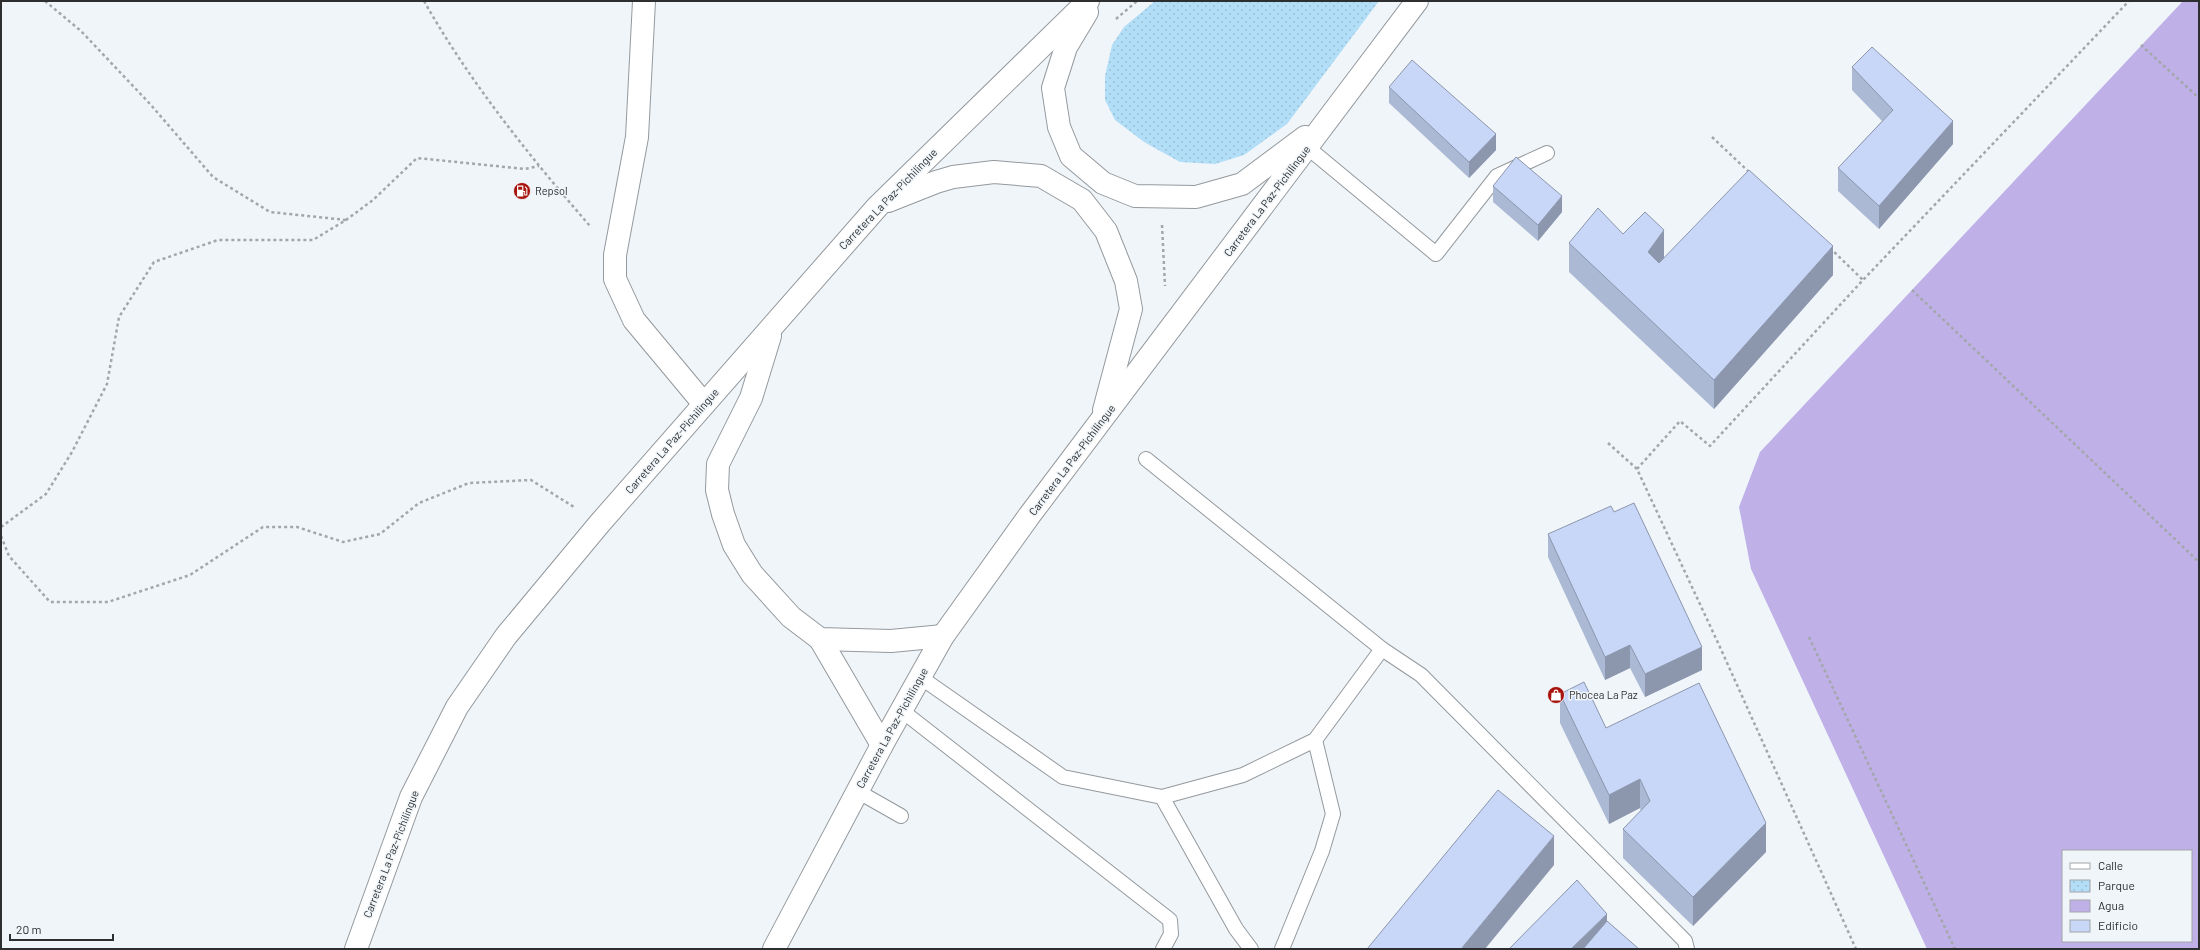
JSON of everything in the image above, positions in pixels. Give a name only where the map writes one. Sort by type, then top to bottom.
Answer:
[{"type":"main road","points":[[644,1],[636,137],[615,255],[616,279],[634,320],[704,404]]},
{"type":"main road","name":"Carretera La Paz-Pichilingue","points":[[356,949],[411,797],[457,707],[506,636],[600,523],[772,329],[838,250],[878,206],[1088,1]]},
{"type":"main road","points":[[1094,1],[1066,47],[1053,88],[1059,127],[1071,156],[1103,183],[1135,196],[1196,197],[1242,184],[1324,123]]},
{"type":"main road","name":"Carretera La Paz-Pichilingue","points":[[774,949],[857,791],[943,636],[1029,516],[1417,1]]},
{"type":"main road","points":[[878,206],[936,182],[953,177],[994,172],[1041,176],[1082,200],[1106,231],[1126,281],[1131,309],[1100,423]]},
{"type":"main road","points":[[772,329],[751,398],[718,464],[718,490],[723,514],[734,545],[752,574],[791,617],[820,639],[882,746]]},
{"type":"main road","points":[[820,639],[891,641],[943,636]]},
{"type":"lane","points":[[1307,147],[1436,254],[1498,176],[1547,153]]},
{"type":"lane","points":[[1146,459],[1382,649],[1421,675],[1685,940],[1687,949]]},
{"type":"lane","points":[[920,677],[1063,777],[1162,797],[1243,775],[1315,740],[1382,649]]},
{"type":"lane","points":[[901,710],[1170,920],[1171,934],[1163,949]]},
{"type":"lane","points":[[1282,949],[1322,851],[1333,814],[1315,740]]},
{"type":"lane","points":[[857,791],[901,816]]},
{"type":"lane","points":[[1162,797],[1236,929],[1251,949]]},
{"type":"path","points":[[45,1],[81,31],[152,105],[213,177],[270,212],[346,220]]},
{"type":"path","points":[[424,1],[443,35],[539,166],[615,255]]},
{"type":"path","points":[[1110,24],[1137,1]]},
{"type":"path","points":[[1637,469],[1680,421],[1710,446],[1863,280],[2130,1]]},
{"type":"path","points":[[2141,45],[2199,98]]},
{"type":"path","points":[[1712,137],[1751,174]]},
{"type":"path","points":[[1,527],[46,494],[72,452],[107,384],[119,317],[154,262],[218,240],[313,240],[346,220],[373,200],[417,158],[525,169],[539,166]]},
{"type":"path","points":[[1162,196],[1165,313],[1176,322]]},
{"type":"path","points":[[1824,243],[1863,280]]},
{"type":"path","points":[[1912,290],[2199,562]]},
{"type":"path","points":[[1608,443],[1637,469],[1722,652],[1856,949]]},
{"type":"path","points":[[1,536],[9,556],[50,602],[108,602],[190,575],[264,528],[297,527],[343,542],[380,534],[419,503],[469,483],[531,480],[600,523]]},
{"type":"path","points":[[1809,637],[1955,949]]},
{"type":"green space","points":[[1155,1],[1379,1],[1287,124],[1244,155],[1215,164],[1180,162],[1144,142],[1115,120],[1105,100],[1105,76],[1112,45],[1124,27]]},
{"type":"water","points":[[2183,1],[2199,1],[2199,949],[1927,949],[1751,569],[1739,507],[1760,452]]},
{"type":"building","points":[[1872,47],[1953,121],[1879,206],[1838,168],[1893,110],[1852,67]]},
{"type":"building","points":[[1412,60],[1496,134],[1469,162],[1389,87]]},
{"type":"building","points":[[1516,157],[1562,196],[1538,225],[1493,186]]},
{"type":"building","points":[[1749,170],[1833,246],[1714,380],[1569,243],[1598,208],[1623,234],[1645,212],[1664,230],[1648,252],[1659,263]]},
{"type":"building","points":[[1634,503],[1702,647],[1645,674],[1630,645],[1605,657],[1548,534],[1611,506],[1614,512]]},
{"type":"building","points":[[1584,682],[1606,728],[1699,683],[1766,823],[1693,897],[1623,829],[1650,801],[1640,779],[1609,795],[1560,694]]},
{"type":"building","points":[[1498,790],[1554,836],[1461,949],[1367,949]]},
{"type":"building","points":[[1577,880],[1607,914],[1571,949],[1509,949]]},
{"type":"building","points":[[1607,921],[1639,949],[1583,949]]},
{"type":"place","name":"Repsol","points":[[522,191]]},
{"type":"place","name":"Phocea La Paz","points":[[1556,695]]}]
